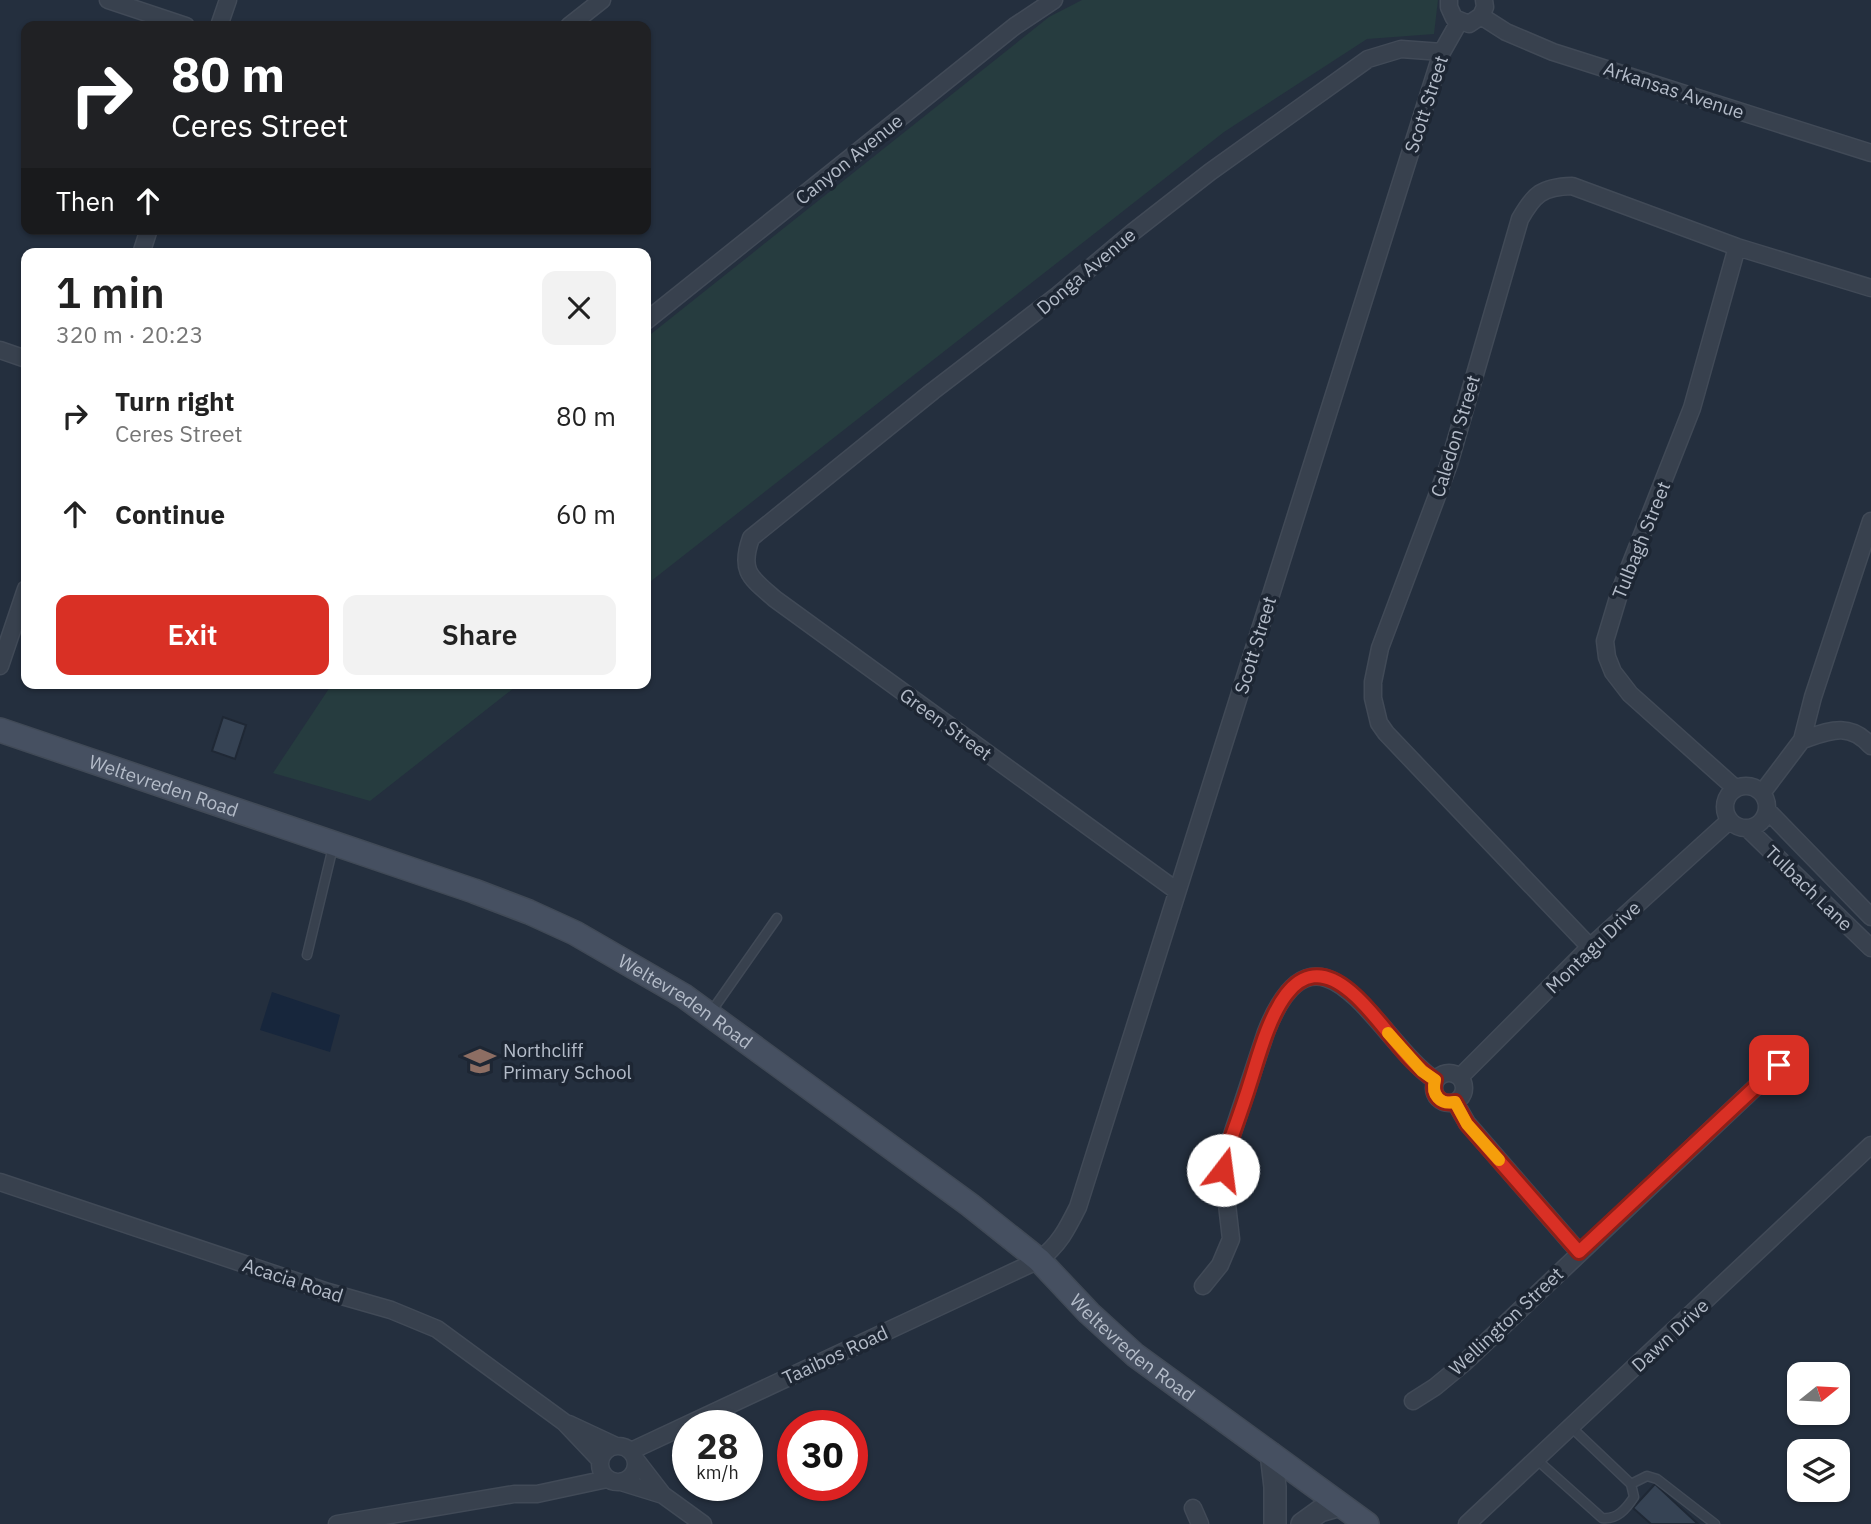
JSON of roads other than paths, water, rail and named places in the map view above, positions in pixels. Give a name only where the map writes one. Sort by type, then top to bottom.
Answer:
[{"type":"main road","name":"Weltevreden Road","points":[[0,730],[529,912],[576,933],[623,959],[684,996],[970,1205],[1039,1260],[1089,1313],[1135,1355],[1365,1523]]},
{"type":"street","points":[[108,0],[171,21]]},
{"type":"street","points":[[221,21],[228,0]]},
{"type":"street","points":[[575,21],[602,0]]},
{"type":"street","name":"Canyon Avenue","points":[[651,317],[1014,26],[1054,0]]},
{"type":"street","points":[[1449,0],[1450,13],[1459,22],[1474,22],[1483,8]]},
{"type":"street","name":"Arkansas Avenue","points":[[1483,8],[1506,32],[1553,52],[1871,153]]},
{"type":"street","name":"Scott Street","points":[[1039,1260],[1053,1249],[1064,1235],[1078,1207],[1442,52],[1459,22]]},
{"type":"street","name":"Donga Avenue","points":[[751,538],[933,391],[1058,295],[1144,223],[1367,59],[1401,49],[1442,52]]},
{"type":"street","name":"Caledon Street","points":[[1590,947],[1386,733],[1374,710],[1373,682],[1380,648],[1449,464],[1520,219],[1539,192],[1572,186],[1737,247],[1871,288]]},
{"type":"street","name":"Tulbagh Street","points":[[1735,788],[1630,694],[1613,672],[1605,641],[1620,591],[1692,408],[1737,247]]},
{"type":"street","points":[[0,350],[21,357]]},
{"type":"street","points":[[1762,793],[1802,740],[1813,697],[1871,521]]},
{"type":"street","name":"Green Street","points":[[751,538],[745,556],[747,568],[753,580],[775,599],[1177,891]]},
{"type":"street","points":[[0,666],[21,604]]},
{"type":"street","points":[[1802,740],[1841,729],[1864,738],[1871,746]]},
{"type":"street","points":[[1754,787],[1762,793],[1767,810],[1756,825],[1747,828],[1730,821],[1725,812],[1725,803],[1728,794],[1735,788],[1754,787]]},
{"type":"street","name":"Tulbach Lane","points":[[1767,810],[1871,917]]},
{"type":"street","name":"Montagu Drive","points":[[1460,1077],[1590,947],[1730,821]]},
{"type":"street","name":"Tulbach Lane","points":[[1747,828],[1871,948]]},
{"type":"street","points":[[1203,1286],[1220,1265],[1231,1239],[1223,1186],[1226,1153],[1273,1013],[1290,989],[1301,981],[1318,976],[1340,984],[1358,999],[1422,1071],[1435,1080]]},
{"type":"street","name":"Wellington Street","points":[[1413,1401],[1464,1363],[1779,1065]]},
{"type":"street","points":[[1447,1072],[1460,1077],[1464,1088],[1460,1098],[1449,1103],[1438,1098],[1434,1093],[1435,1080],[1447,1072]]},
{"type":"street","points":[[1455,1102],[1467,1124],[1579,1252]]},
{"type":"street","name":"Dawn Drive","points":[[1467,1524],[1871,1145]]},
{"type":"street","name":"Acacia Road","points":[[0,1182],[417,1320],[457,1342],[564,1422],[614,1445]]},
{"type":"street","name":"Taaibos Road","points":[[634,1455],[1039,1260]]},
{"type":"street","name":"Acacia Road","points":[[564,1422],[607,1472],[663,1495],[703,1524]]},
{"type":"street","points":[[337,1524],[513,1494],[537,1494],[607,1472],[633,1474],[634,1455],[620,1445],[614,1445],[602,1454],[607,1472]]},
{"type":"street","points":[[1271,1453],[1275,1524]]},
{"type":"street","name":"Acacia Road","points":[[634,1455],[663,1495]]},
{"type":"street","points":[[1302,1524],[1320,1511],[1341,1505]]},
{"type":"street","points":[[1192,1508],[1200,1524]]},
{"type":"lane","points":[[307,955],[333,844]]},
{"type":"lane","points":[[709,1014],[777,918]]},
{"type":"lane","points":[[1536,1460],[1602,1518],[1616,1517],[1628,1506],[1634,1497],[1631,1484],[1571,1427]]},
{"type":"lane","points":[[1631,1484],[1647,1476],[1657,1479],[1715,1524]]},
{"type":"water","points":[[272,992],[340,1015],[330,1052],[260,1030]]},
{"type":"place","name":"Northcliff Primary School","points":[[480,1061]]}]
